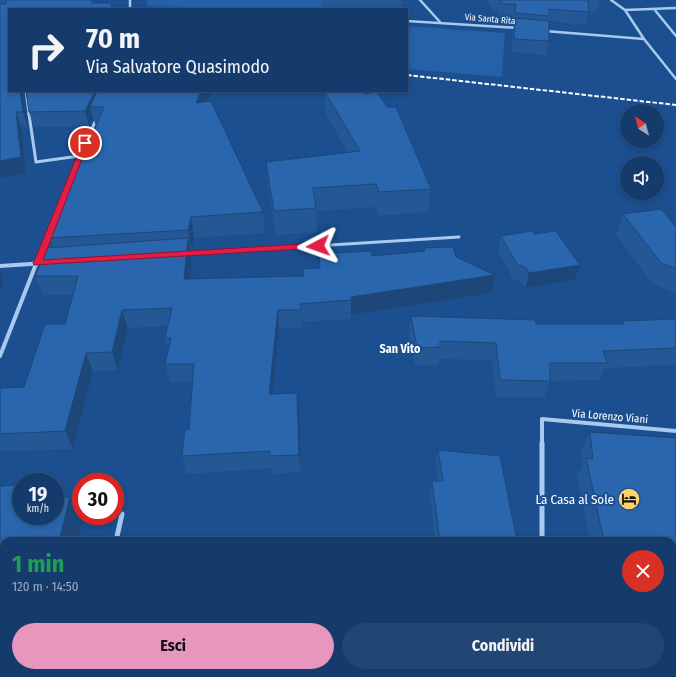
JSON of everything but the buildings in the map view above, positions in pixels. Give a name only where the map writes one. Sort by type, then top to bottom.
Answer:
[{"type":"street","points":[[420,0],[440,22]]},
{"type":"street","points":[[611,0],[625,10],[644,39],[676,79]]},
{"type":"street","points":[[625,10],[676,8]]},
{"type":"street","points":[[654,9],[676,36]]},
{"type":"street","name":"Via Santa Rita","points":[[408,21],[519,28]]},
{"type":"street","points":[[542,30],[644,39]]},
{"type":"street","points":[[26,92],[36,162],[79,156]]},
{"type":"street","points":[[0,356],[79,156],[99,113]]},
{"type":"street","points":[[180,254],[459,237]]},
{"type":"street","points":[[0,266],[53,262]]},
{"type":"street","name":"Via Lorenzo Viani","points":[[542,537],[542,419],[676,431]]},
{"type":"street","points":[[117,537],[120,525]]},
{"type":"shaded area","points":[[147,0],[334,0],[338,8],[214,8],[147,6]]},
{"type":"shaded area","points":[[408,26],[505,33],[502,77],[408,69]]},
{"type":"railway","points":[[408,75],[676,105]]},
{"type":"place","name":"La Casa al Sole","points":[[629,499]]},
{"type":"district","name":"San Vito","points":[[400,349]]},
{"type":"route","points":[[85,143],[37,264],[318,246]]}]
